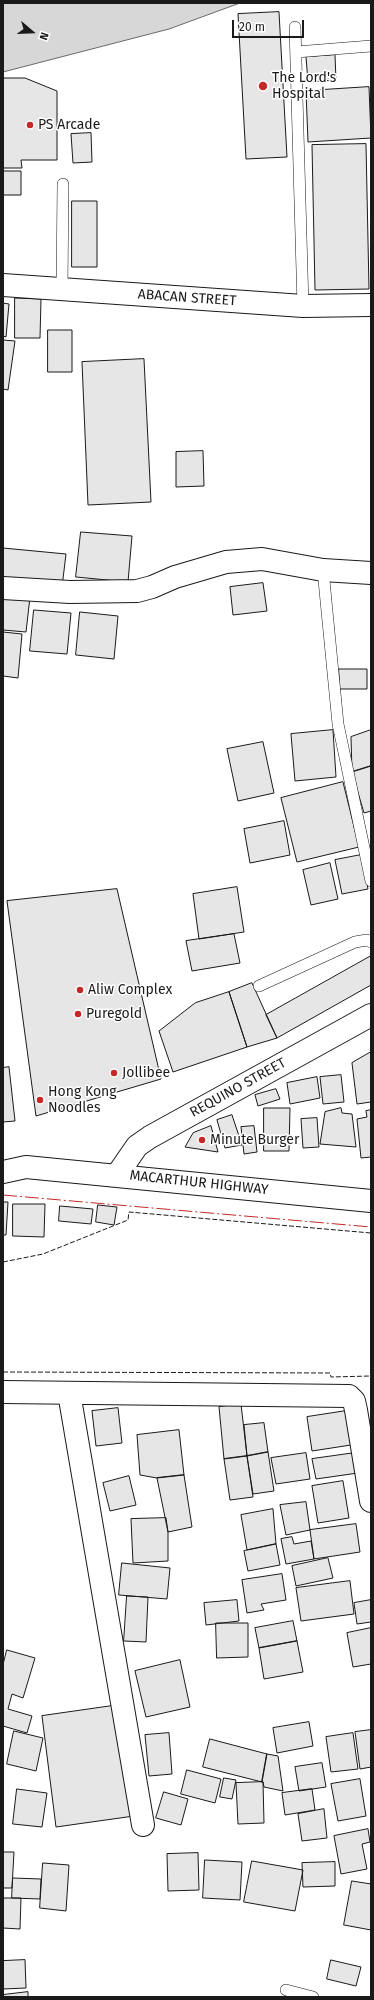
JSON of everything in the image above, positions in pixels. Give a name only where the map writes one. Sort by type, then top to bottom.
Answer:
[{"type":"main road","name":"ABACAN STREET","points":[[3,284],[303,306],[371,305]]},
{"type":"main road","points":[[3,588],[70,592],[137,591],[152,587],[175,577],[226,562],[262,559],[323,570],[371,573]]},
{"type":"main road","name":"REQUINO STREET","points":[[117,1175],[127,1158],[137,1146],[150,1137],[371,1015]]},
{"type":"main road","name":"MACARTHUR HIGHWAY","points":[[3,1157],[26,1167]]},
{"type":"main road","name":"MACARTHUR HIGHWAY","points":[[3,1172],[26,1167],[371,1201]]},
{"type":"main road","points":[[3,1392],[348,1396],[354,1401],[356,1410],[371,1501]]},
{"type":"main road","points":[[69,1393],[143,1824]]},
{"type":"lane","points":[[295,27],[303,306]]},
{"type":"lane","points":[[296,52],[371,46]]},
{"type":"lane","points":[[62,184],[62,289]]},
{"type":"lane","points":[[323,570],[338,724],[371,881]]},
{"type":"lane","points":[[259,986],[355,942],[367,940],[371,942]]},
{"type":"lane","points":[[286,1990],[313,1997]]},
{"type":"shaded area","points":[[3,3],[240,3],[169,29],[3,72]]},
{"type":"building","name":"The Lord's Hospital","points":[[279,12],[287,157],[246,159],[238,14]]},
{"type":"building","points":[[335,55],[336,80],[308,82],[306,57]]},
{"type":"building","name":"PS Arcade","points":[[3,78],[25,78],[57,91],[57,160],[21,160],[22,168],[3,168]]},
{"type":"building","points":[[369,87],[371,138],[308,142],[306,91]]},
{"type":"building","points":[[91,133],[92,162],[73,163],[71,134]]},
{"type":"building","points":[[366,144],[369,289],[315,290],[312,145]]},
{"type":"building","points":[[3,171],[21,171],[21,195],[3,195]]},
{"type":"building","points":[[72,201],[97,201],[97,267],[72,267]]},
{"type":"building","points":[[15,298],[41,299],[40,338],[15,338]]},
{"type":"building","points":[[3,303],[9,304],[6,337],[3,336]]},
{"type":"building","points":[[48,330],[72,330],[72,372],[48,372]]},
{"type":"building","points":[[3,340],[15,341],[8,390],[3,389]]},
{"type":"building","points":[[144,359],[151,502],[88,505],[82,362]]},
{"type":"building","points":[[203,451],[204,486],[176,487],[176,452]]},
{"type":"building","points":[[81,532],[132,536],[128,582],[76,577]]},
{"type":"building","points":[[3,548],[66,554],[62,587],[3,582]]},
{"type":"building","points":[[263,583],[267,611],[233,615],[230,587]]},
{"type":"building","points":[[3,595],[30,597],[26,632],[3,630]]},
{"type":"building","points":[[34,610],[71,613],[67,654],[30,651]]},
{"type":"building","points":[[80,612],[118,616],[114,659],[76,655]]},
{"type":"building","points":[[3,632],[22,634],[18,678],[3,676]]},
{"type":"building","points":[[339,669],[367,669],[367,689],[340,689]]},
{"type":"building","points":[[333,730],[336,777],[295,781],[291,734]]},
{"type":"building","points":[[371,730],[371,766],[352,772],[351,737]]},
{"type":"building","points":[[263,742],[274,793],[238,801],[227,749]]},
{"type":"building","points":[[371,766],[371,811],[364,813],[352,772]]},
{"type":"building","points":[[343,782],[359,847],[297,862],[281,798]]},
{"type":"building","points":[[284,821],[290,855],[250,863],[244,829]]},
{"type":"building","points":[[361,855],[368,889],[342,894],[335,860]]},
{"type":"building","points":[[330,863],[338,899],[311,905],[303,870]]},
{"type":"building","points":[[237,887],[244,932],[199,939],[193,894]]},
{"type":"building","name":"Aliw Complex","points":[[117,889],[161,1079],[36,1116],[7,901]]},
{"type":"building","points":[[234,934],[240,963],[192,971],[186,941]]},
{"type":"building","points":[[371,956],[371,985],[277,1038],[266,1015]]},
{"type":"building","points":[[252,983],[277,1038],[247,1047],[229,992]]},
{"type":"building","points":[[229,992],[247,1047],[173,1072],[159,1031],[195,1003]]},
{"type":"building","points":[[371,1052],[371,1102],[357,1104],[352,1063]]},
{"type":"building","points":[[9,1067],[15,1121],[3,1122],[3,1068]]},
{"type":"building","points":[[341,1075],[344,1102],[323,1104],[320,1077]]},
{"type":"building","points":[[317,1077],[320,1098],[290,1104],[287,1083]]},
{"type":"building","points":[[276,1089],[280,1099],[258,1106],[255,1095]]},
{"type":"building","points":[[264,1108],[290,1108],[289,1151],[264,1151]]},
{"type":"building","points":[[341,1108],[342,1113],[352,1114],[356,1147],[320,1144],[325,1112]]},
{"type":"building","points":[[371,1110],[371,1157],[361,1158],[357,1119],[367,1117],[366,1111]]},
{"type":"building","points":[[232,1115],[242,1145],[225,1148],[217,1120]]},
{"type":"building","points":[[317,1118],[319,1147],[303,1148],[301,1119]]},
{"type":"building","name":"Minute Burger","points":[[211,1126],[218,1152],[185,1147],[193,1133]]},
{"type":"building","points":[[254,1126],[257,1152],[244,1154],[241,1127]]},
{"type":"building","points":[[3,1202],[8,1202],[6,1235],[3,1235]]},
{"type":"building","points":[[13,1204],[45,1204],[44,1237],[13,1236]]},
{"type":"building","points":[[98,1205],[117,1207],[114,1225],[96,1222]]},
{"type":"building","points":[[60,1206],[93,1209],[91,1224],[59,1221]]},
{"type":"building","points":[[241,1404],[247,1456],[224,1459],[219,1407]]},
{"type":"building","points":[[118,1408],[122,1443],[96,1446],[92,1411]]},
{"type":"building","points":[[346,1411],[351,1445],[312,1451],[307,1417]]},
{"type":"building","points":[[264,1423],[268,1452],[247,1456],[244,1425]]},
{"type":"building","points":[[179,1430],[184,1475],[157,1478],[140,1475],[137,1435]]},
{"type":"building","points":[[268,1452],[274,1491],[253,1494],[247,1456]]},
{"type":"building","points":[[306,1453],[310,1479],[276,1484],[271,1458]]},
{"type":"building","points":[[355,1453],[358,1473],[316,1479],[312,1459]]},
{"type":"building","points":[[247,1456],[253,1497],[230,1500],[224,1459]]},
{"type":"building","points":[[184,1475],[192,1527],[168,1532],[157,1478]]},
{"type":"building","points":[[129,1476],[136,1505],[110,1511],[103,1483]]},
{"type":"building","points":[[343,1481],[349,1518],[318,1523],[312,1486]]},
{"type":"building","points":[[306,1502],[310,1530],[286,1535],[280,1505]]},
{"type":"building","points":[[273,1509],[276,1544],[247,1550],[241,1515]]},
{"type":"building","points":[[166,1518],[168,1532],[168,1561],[133,1563],[131,1519]]},
{"type":"building","points":[[356,1524],[360,1552],[314,1559],[310,1530]]},
{"type":"building","points":[[292,1537],[294,1544],[311,1541],[314,1559],[286,1564],[281,1539]]},
{"type":"building","points":[[276,1544],[280,1565],[248,1571],[244,1551]]},
{"type":"building","points":[[328,1558],[333,1578],[296,1586],[292,1566]]},
{"type":"building","points":[[122,1563],[170,1568],[167,1599],[119,1595]]},
{"type":"building","points":[[282,1574],[286,1600],[261,1604],[264,1610],[247,1613],[242,1580]]},
{"type":"building","points":[[350,1581],[354,1614],[301,1621],[296,1588]]},
{"type":"building","points":[[127,1596],[148,1597],[146,1642],[124,1641]]},
{"type":"building","points":[[237,1600],[239,1621],[206,1625],[204,1603]]},
{"type":"building","points":[[371,1600],[371,1622],[357,1624],[354,1603]]},
{"type":"building","points":[[293,1621],[297,1641],[259,1648],[255,1628]]},
{"type":"building","points":[[216,1623],[248,1623],[248,1657],[217,1658]]},
{"type":"building","points":[[371,1628],[371,1664],[353,1667],[347,1633]]},
{"type":"building","points":[[297,1641],[303,1672],[264,1679],[259,1648]]},
{"type":"building","points":[[7,1650],[35,1658],[23,1698],[12,1694],[8,1709],[32,1716],[27,1733],[3,1726],[3,1665]]},
{"type":"building","points":[[180,1660],[190,1707],[146,1717],[135,1671]]},
{"type":"building","points":[[119,1705],[134,1816],[56,1827],[42,1716]]},
{"type":"building","points":[[309,1722],[313,1746],[277,1753],[273,1728]]},
{"type":"building","points":[[371,1730],[371,1767],[360,1769],[355,1732]]},
{"type":"building","points":[[14,1731],[43,1738],[36,1771],[7,1764]]},
{"type":"building","points":[[169,1733],[172,1774],[149,1776],[145,1735]]},
{"type":"building","points":[[353,1733],[358,1769],[331,1772],[326,1737]]},
{"type":"building","points":[[210,1739],[267,1754],[262,1782],[203,1767]]},
{"type":"building","points":[[267,1754],[278,1756],[283,1791],[264,1787],[262,1782]]},
{"type":"building","points":[[322,1763],[326,1787],[299,1791],[295,1767]]},
{"type":"building","points":[[187,1770],[221,1779],[215,1803],[181,1794]]},
{"type":"building","points":[[224,1778],[236,1780],[232,1799],[220,1797]]},
{"type":"building","points":[[360,1779],[366,1816],[338,1821],[331,1784]]},
{"type":"building","points":[[263,1782],[264,1823],[238,1824],[236,1783]]},
{"type":"building","points":[[17,1789],[47,1793],[42,1827],[13,1824]]},
{"type":"building","points":[[312,1789],[315,1810],[285,1815],[282,1793]]},
{"type":"building","points":[[164,1792],[188,1799],[181,1825],[156,1818]]},
{"type":"building","points":[[324,1809],[327,1838],[302,1841],[298,1814]]},
{"type":"building","points":[[368,1829],[370,1842],[362,1844],[367,1869],[341,1874],[334,1836]]},
{"type":"building","points":[[3,1852],[14,1852],[12,1888],[3,1888]]},
{"type":"building","points":[[198,1853],[199,1890],[168,1891],[167,1854]]},
{"type":"building","points":[[205,1860],[242,1862],[240,1900],[203,1898]]},
{"type":"building","points":[[252,1861],[303,1870],[295,1911],[244,1902]]},
{"type":"building","points":[[335,1862],[335,1886],[303,1887],[302,1863]]},
{"type":"building","points":[[43,1863],[69,1865],[66,1911],[40,1908]]},
{"type":"building","points":[[13,1878],[41,1879],[40,1899],[12,1898]]},
{"type":"building","points":[[352,1881],[371,1884],[371,1930],[344,1925]]},
{"type":"building","points":[[4,1898],[21,1898],[20,1929],[3,1928]]},
{"type":"building","points":[[25,1960],[26,1988],[3,1989],[3,1961]]},
{"type":"building","points":[[331,1960],[361,1967],[356,1986],[327,1979]]},
{"type":"building","points":[[28,1992],[28,1997],[3,1997],[3,1995]]},
{"type":"fence","points":[[3,1262],[43,1254],[128,1220],[129,1212],[371,1233]]},
{"type":"fence","points":[[3,1372],[330,1373],[331,1377],[371,1376]]},
{"type":"power","points":[[3,1195],[371,1227]]},
{"type":"place","name":"The Lord's Hospital","points":[[263,86]]},
{"type":"place","name":"PS Arcade","points":[[30,125]]},
{"type":"place","name":"Aliw Complex","points":[[80,990]]},
{"type":"place","name":"Puregold","points":[[78,1014]]},
{"type":"place","name":"Jollibee","points":[[114,1073]]},
{"type":"place","name":"Hong Kong Noodles","points":[[40,1100]]},
{"type":"place","name":"Minute Burger","points":[[202,1140]]}]
